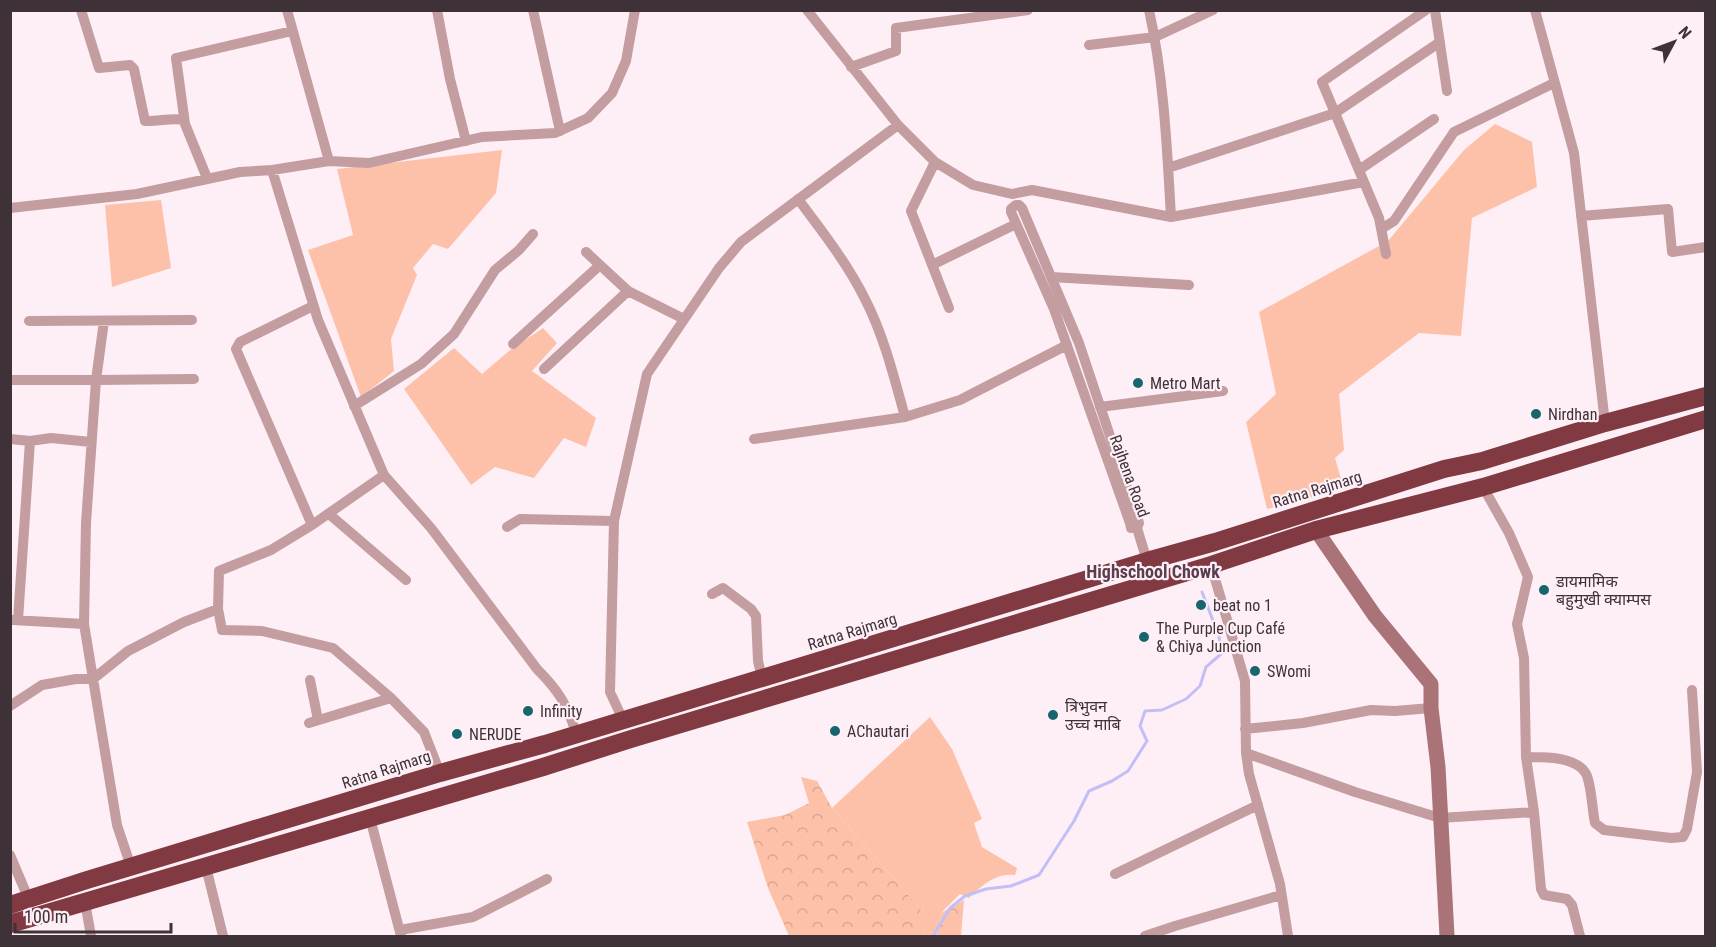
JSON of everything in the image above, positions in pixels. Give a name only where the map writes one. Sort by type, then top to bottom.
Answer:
[{"type":"highway","name":"Ratna Rajmarg","points":[[10,905],[440,773],[545,744],[1215,542],[1444,469],[1482,461],[1605,423],[1706,396]]},
{"type":"highway","points":[[10,924],[1210,565],[1316,530],[1483,487],[1706,419]]},
{"type":"street","points":[[81,10],[99,68],[130,64],[134,69],[145,121],[156,122],[174,118],[184,120]]},
{"type":"street","points":[[287,10],[329,161]]},
{"type":"street","points":[[437,10],[450,79],[466,141]]},
{"type":"street","points":[[533,10],[560,131]]},
{"type":"street","points":[[10,208],[137,194],[240,172],[272,170],[329,161],[369,163],[482,137],[555,134],[588,118],[612,93],[626,61],[635,10]]},
{"type":"street","points":[[807,10],[898,125],[935,162],[973,184],[1012,194],[1032,190],[1171,217],[1364,182]]},
{"type":"street","points":[[851,67],[896,51],[896,28],[1028,10]]},
{"type":"street","points":[[1149,10],[1155,37],[1167,138],[1171,217]]},
{"type":"street","points":[[1089,45],[1155,37],[1212,10]]},
{"type":"street","points":[[1386,254],[1379,218],[1322,81],[1426,10]]},
{"type":"street","points":[[1435,10],[1447,91]]},
{"type":"street","points":[[1535,10],[1574,153],[1605,423]]},
{"type":"street","points":[[207,178],[184,120],[176,58],[292,31]]},
{"type":"street","points":[[1168,168],[1335,113],[1440,42]]},
{"type":"street","points":[[1381,229],[1394,221],[1454,132],[1554,83]]},
{"type":"street","points":[[1359,171],[1434,119]]},
{"type":"street","points":[[623,720],[610,692],[614,521],[647,374],[719,268],[741,242],[898,125]]},
{"type":"street","points":[[935,162],[910,211],[949,308]]},
{"type":"street","points":[[272,170],[314,306],[384,475],[431,528],[537,669],[556,688],[568,708],[576,733]]},
{"type":"street","points":[[1012,194],[1016,209]]},
{"type":"street","points":[[798,199],[839,254],[865,299],[881,338],[905,417]]},
{"type":"street","name":"Rajhena Road","points":[[1016,209],[1016,225],[1059,307],[1100,407],[1100,421]]},
{"type":"street","name":"Rajhena Road","points":[[1016,209],[1052,277],[1067,345],[1100,421],[1147,561]]},
{"type":"street","points":[[1581,216],[1668,209],[1672,252],[1706,247]]},
{"type":"street","points":[[932,265],[1016,225]]},
{"type":"street","points":[[354,406],[421,364],[454,334],[495,270],[519,250],[533,234]]},
{"type":"street","points":[[586,252],[628,291],[684,319]]},
{"type":"street","points":[[513,344],[600,265]]},
{"type":"street","points":[[1052,277],[1189,285]]},
{"type":"street","points":[[544,369],[628,291]]},
{"type":"street","points":[[312,525],[236,349],[240,342],[314,306]]},
{"type":"street","points":[[29,321],[192,320]]},
{"type":"street","points":[[104,321],[96,380],[86,523],[84,624],[117,825],[131,867]]},
{"type":"street","points":[[754,439],[905,417],[960,400],[1067,345]]},
{"type":"street","points":[[10,380],[194,379]]},
{"type":"street","points":[[1100,407],[1223,391]]},
{"type":"street","points":[[10,439],[30,441],[51,438],[92,442]]},
{"type":"street","points":[[30,441],[14,620],[84,624]]},
{"type":"street","points":[[384,475],[329,514],[271,550],[219,571],[218,609],[222,630],[262,631],[333,648],[391,698],[424,732],[440,773]]},
{"type":"street","points":[[1483,487],[1509,533],[1528,576],[1517,624],[1524,658],[1526,757],[1541,889],[1544,896],[1567,899],[1572,905],[1581,936]]},
{"type":"street","points":[[329,514],[406,580]]},
{"type":"street","points":[[507,527],[520,519],[614,521]]},
{"type":"street","points":[[1316,530],[1376,616],[1431,684],[1447,936]]},
{"type":"street","points":[[1210,565],[1245,681],[1246,753],[1249,774],[1280,884],[1288,936]]},
{"type":"street","points":[[712,594],[723,588],[751,609],[756,616],[758,661],[762,678]]},
{"type":"street","points":[[10,706],[42,685],[76,679],[93,679],[128,651],[184,622],[218,609]]},
{"type":"street","points":[[310,680],[313,722],[391,698]]},
{"type":"street","points":[[1526,757],[1543,757],[1577,765],[1587,775],[1595,823],[1604,830],[1671,838],[1683,837],[1687,829],[1697,772],[1692,690]]},
{"type":"street","points":[[1245,729],[1303,723],[1371,710],[1431,708]]},
{"type":"street","points":[[1246,753],[1355,792],[1440,818],[1534,812]]},
{"type":"street","points":[[1114,874],[1258,806]]},
{"type":"street","points":[[370,818],[401,933],[473,918],[547,879]]},
{"type":"street","points":[[10,855],[29,900]]},
{"type":"street","points":[[206,867],[223,936]]},
{"type":"street","points":[[1145,936],[1165,933],[1281,895]]},
{"type":"street","points":[[85,902],[91,936]]},
{"type":"green space","points":[[1495,124],[1532,142],[1537,187],[1472,218],[1461,336],[1419,333],[1339,394],[1344,450],[1335,458],[1344,489],[1267,509],[1246,422],[1276,394],[1259,312],[1388,241],[1464,150]]},
{"type":"green space","points":[[502,150],[496,193],[448,249],[433,244],[413,268],[417,275],[391,339],[394,371],[361,397],[308,250],[353,235],[337,169]]},
{"type":"green space","points":[[161,200],[171,268],[112,287],[105,205]]},
{"type":"green space","points":[[543,328],[557,343],[532,371],[596,418],[586,447],[564,438],[534,478],[495,467],[471,485],[404,389],[454,348],[482,374],[509,351]]},
{"type":"green space","points":[[930,717],[952,749],[982,819],[974,823],[982,847],[1017,868],[1015,875],[995,878],[984,884],[969,898],[960,894],[941,913],[936,936],[925,936],[923,912],[832,808]]},
{"type":"green space","points":[[801,777],[817,781],[832,808],[924,913],[925,936],[789,936],[768,888],[747,822],[785,815],[809,803]]},
{"type":"green space","points":[[964,900],[961,936],[936,936],[941,913]]},
{"type":"waterway","points":[[933,936],[950,908],[965,896],[986,889],[1011,886],[1039,875],[1074,821],[1089,791],[1128,771],[1147,741],[1140,726],[1145,711],[1162,710],[1186,699],[1200,686],[1206,667],[1221,654],[1219,636],[1202,592]]},
{"type":"place","name":"Metro Mart","points":[[1138,383]]},
{"type":"place","name":"Nirdhan","points":[[1536,414]]},
{"type":"place","name":"डायमामिक बहुमुखी क्याम्पस","points":[[1544,590]]},
{"type":"place","name":"beat no 1","points":[[1201,605]]},
{"type":"place","name":"The Purple Cup Café & Chiya Junction","points":[[1144,637]]},
{"type":"place","name":"SWomi","points":[[1255,671]]},
{"type":"place","name":"Infinity","points":[[528,711]]},
{"type":"place","name":"त्रिभुवन उच्च माबि","points":[[1053,715]]},
{"type":"place","name":"AChautari","points":[[835,731]]},
{"type":"place","name":"NERUDE","points":[[457,734]]},
{"type":"district","name":"Highschool Chowk","points":[[1153,572]]}]
